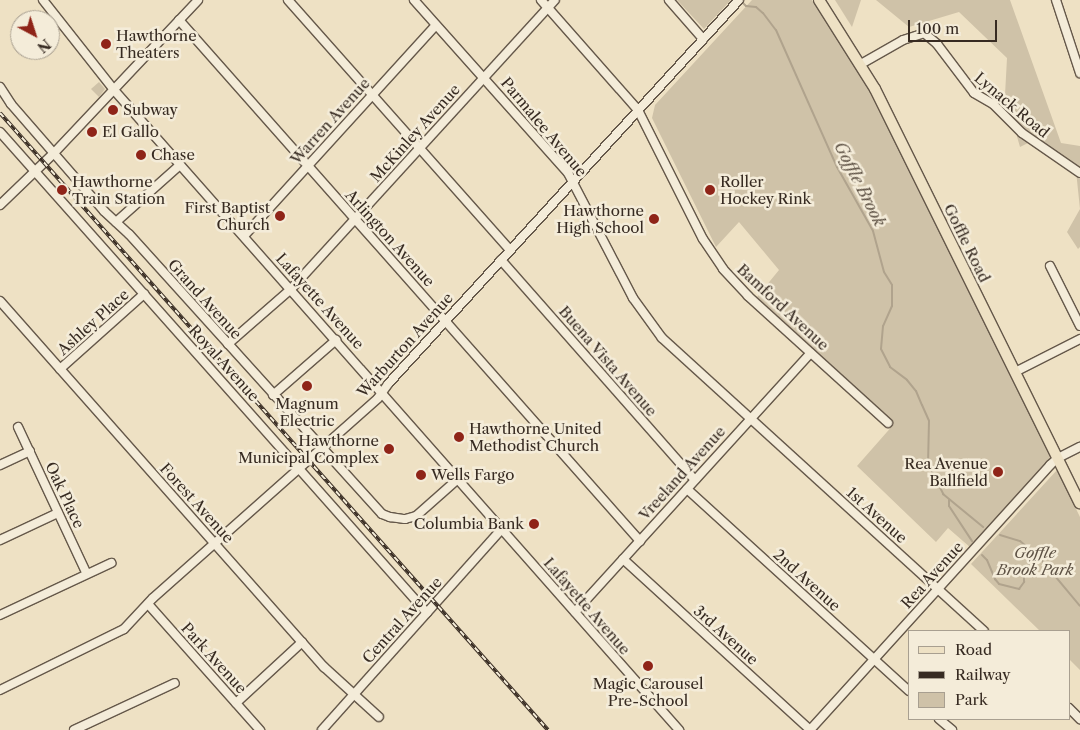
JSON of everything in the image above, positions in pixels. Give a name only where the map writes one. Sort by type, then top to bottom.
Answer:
[{"type":"main road","name":"Goffle Road","points":[[819,0],[860,64],[1080,503]]},
{"type":"street","name":"Lafayette Avenue","points":[[43,0],[114,90],[679,730]]},
{"type":"street","points":[[0,205],[54,153],[198,0]]},
{"type":"street","points":[[288,0],[510,250]]},
{"type":"street","name":"Parmalee Avenue","points":[[414,0],[574,181],[628,289],[646,318],[672,348],[750,419]]},
{"type":"street","name":"Bamford Avenue","points":[[541,0],[638,110],[716,259],[739,287],[888,423]]},
{"type":"street","name":"McKinley Avenue","points":[[228,344],[290,289],[555,0]]},
{"type":"street","points":[[668,0],[703,39]]},
{"type":"street","name":"Warburton Avenue","points":[[0,690],[117,634],[132,623],[148,604],[382,392],[739,0]]},
{"type":"street","points":[[1056,0],[1080,73]]},
{"type":"street","name":"Arlington Avenue","points":[[179,20],[640,541]]},
{"type":"street","name":"Warren Avenue","points":[[244,236],[436,25]]},
{"type":"street","name":"Lynack Road","points":[[860,64],[903,40],[924,34],[937,44],[974,93],[993,104],[1022,132],[1080,173]]},
{"type":"street","name":"Grand Avenue","points":[[0,87],[11,104],[54,153],[380,512],[386,516],[398,518],[416,516],[458,479]]},
{"type":"street","name":"Royal Avenue","points":[[0,132],[427,613]]},
{"type":"street","points":[[116,222],[180,165]]},
{"type":"street","name":"Buena Vista Avenue","points":[[501,260],[695,480]]},
{"type":"street","points":[[1050,266],[1080,326]]},
{"type":"street","name":"Ashley Place","points":[[60,369],[144,294]]},
{"type":"street","name":"Forest Avenue","points":[[0,301],[302,642],[380,717]]},
{"type":"street","points":[[1014,372],[1080,339]]},
{"type":"street","points":[[273,395],[336,340]]},
{"type":"street","name":"Vreeland Avenue","points":[[575,612],[810,353]]},
{"type":"street","name":"1st Avenue","points":[[750,419],[983,630]]},
{"type":"street","name":"Oak Place","points":[[18,427],[87,574]]},
{"type":"street","name":"Rea Avenue","points":[[810,730],[1058,458],[1080,447]]},
{"type":"street","points":[[0,465],[30,451]]},
{"type":"street","name":"2nd Avenue","points":[[687,489],[908,690]]},
{"type":"street","points":[[0,540],[58,513]]},
{"type":"street","name":"Central Avenue","points":[[322,730],[502,529]]},
{"type":"street","name":"3rd Avenue","points":[[623,559],[810,730]]},
{"type":"street","points":[[0,614],[111,563]]},
{"type":"street","name":"Park Avenue","points":[[148,604],[260,730]]},
{"type":"street","points":[[236,703],[302,642]]},
{"type":"street","points":[[74,730],[175,683]]},
{"type":"street","points":[[1070,709],[1080,718]]},
{"type":"street","points":[[940,720],[952,730]]},
{"type":"green space","points":[[677,0],[731,0],[704,29]]},
{"type":"green space","name":"Goffle Brook Park","points":[[752,0],[812,0],[845,47],[867,83],[1052,457],[971,548],[948,528],[936,542],[857,466],[894,424],[757,297],[779,270],[739,222],[716,247],[652,118],[655,105]]},
{"type":"green space","points":[[835,0],[861,0],[852,27]]},
{"type":"green space","points":[[876,0],[1010,0],[1061,143],[1080,146],[1080,209],[1076,171],[1034,140],[1020,147],[1014,126],[991,104],[1005,95],[1007,58],[959,12],[909,27]]},
{"type":"green space","points":[[99,82],[105,89],[99,97],[91,89]]},
{"type":"green space","points":[[1080,209],[1080,247],[1078,249],[1067,232]]},
{"type":"green space","name":"Goffle Brook Park","points":[[1057,470],[1080,517],[1080,670],[1070,660],[1070,630],[1039,630],[971,564]]},
{"type":"waterway","name":"Goffle Brook","points":[[741,1],[746,6],[756,7],[776,30],[837,167],[873,231],[884,272],[892,285],[892,306],[883,326],[881,349],[890,367],[907,380],[916,391],[929,421],[928,464],[943,494],[983,527]]},
{"type":"waterway","name":"Goffle Brook","points":[[949,500],[949,506],[972,541]]},
{"type":"waterway","name":"Goffle Brook","points":[[1000,535],[1020,541],[1040,558],[1080,606]]},
{"type":"waterway","name":"Goffle Brook","points":[[982,555],[987,560],[999,584],[1019,589],[1024,582],[1024,570],[1029,564],[1040,558]]},
{"type":"railway","points":[[0,113],[548,730]]},
{"type":"place","name":"Hawthorne Theaters","points":[[106,44]]},
{"type":"place","name":"Subway","points":[[113,110]]},
{"type":"place","name":"El Gallo","points":[[92,132]]},
{"type":"place","name":"Chase","points":[[141,155]]},
{"type":"place","name":"Hawthorne Train Station","points":[[62,190]]},
{"type":"place","name":"Roller Hockey Rink","points":[[710,190]]},
{"type":"place","name":"First Baptist Church","points":[[280,216]]},
{"type":"place","name":"Hawthorne High School","points":[[654,219]]},
{"type":"place","name":"Magnum Electric","points":[[307,386]]},
{"type":"place","name":"Hawthorne United Methodist Church","points":[[459,437]]},
{"type":"place","name":"Hawthorne Municipal Complex","points":[[389,449]]},
{"type":"place","name":"Rea Avenue Ballfield","points":[[998,472]]},
{"type":"place","name":"Wells Fargo","points":[[421,475]]},
{"type":"place","name":"Columbia Bank","points":[[534,524]]},
{"type":"place","name":"Magic Carousel Pre-School","points":[[648,666]]}]
